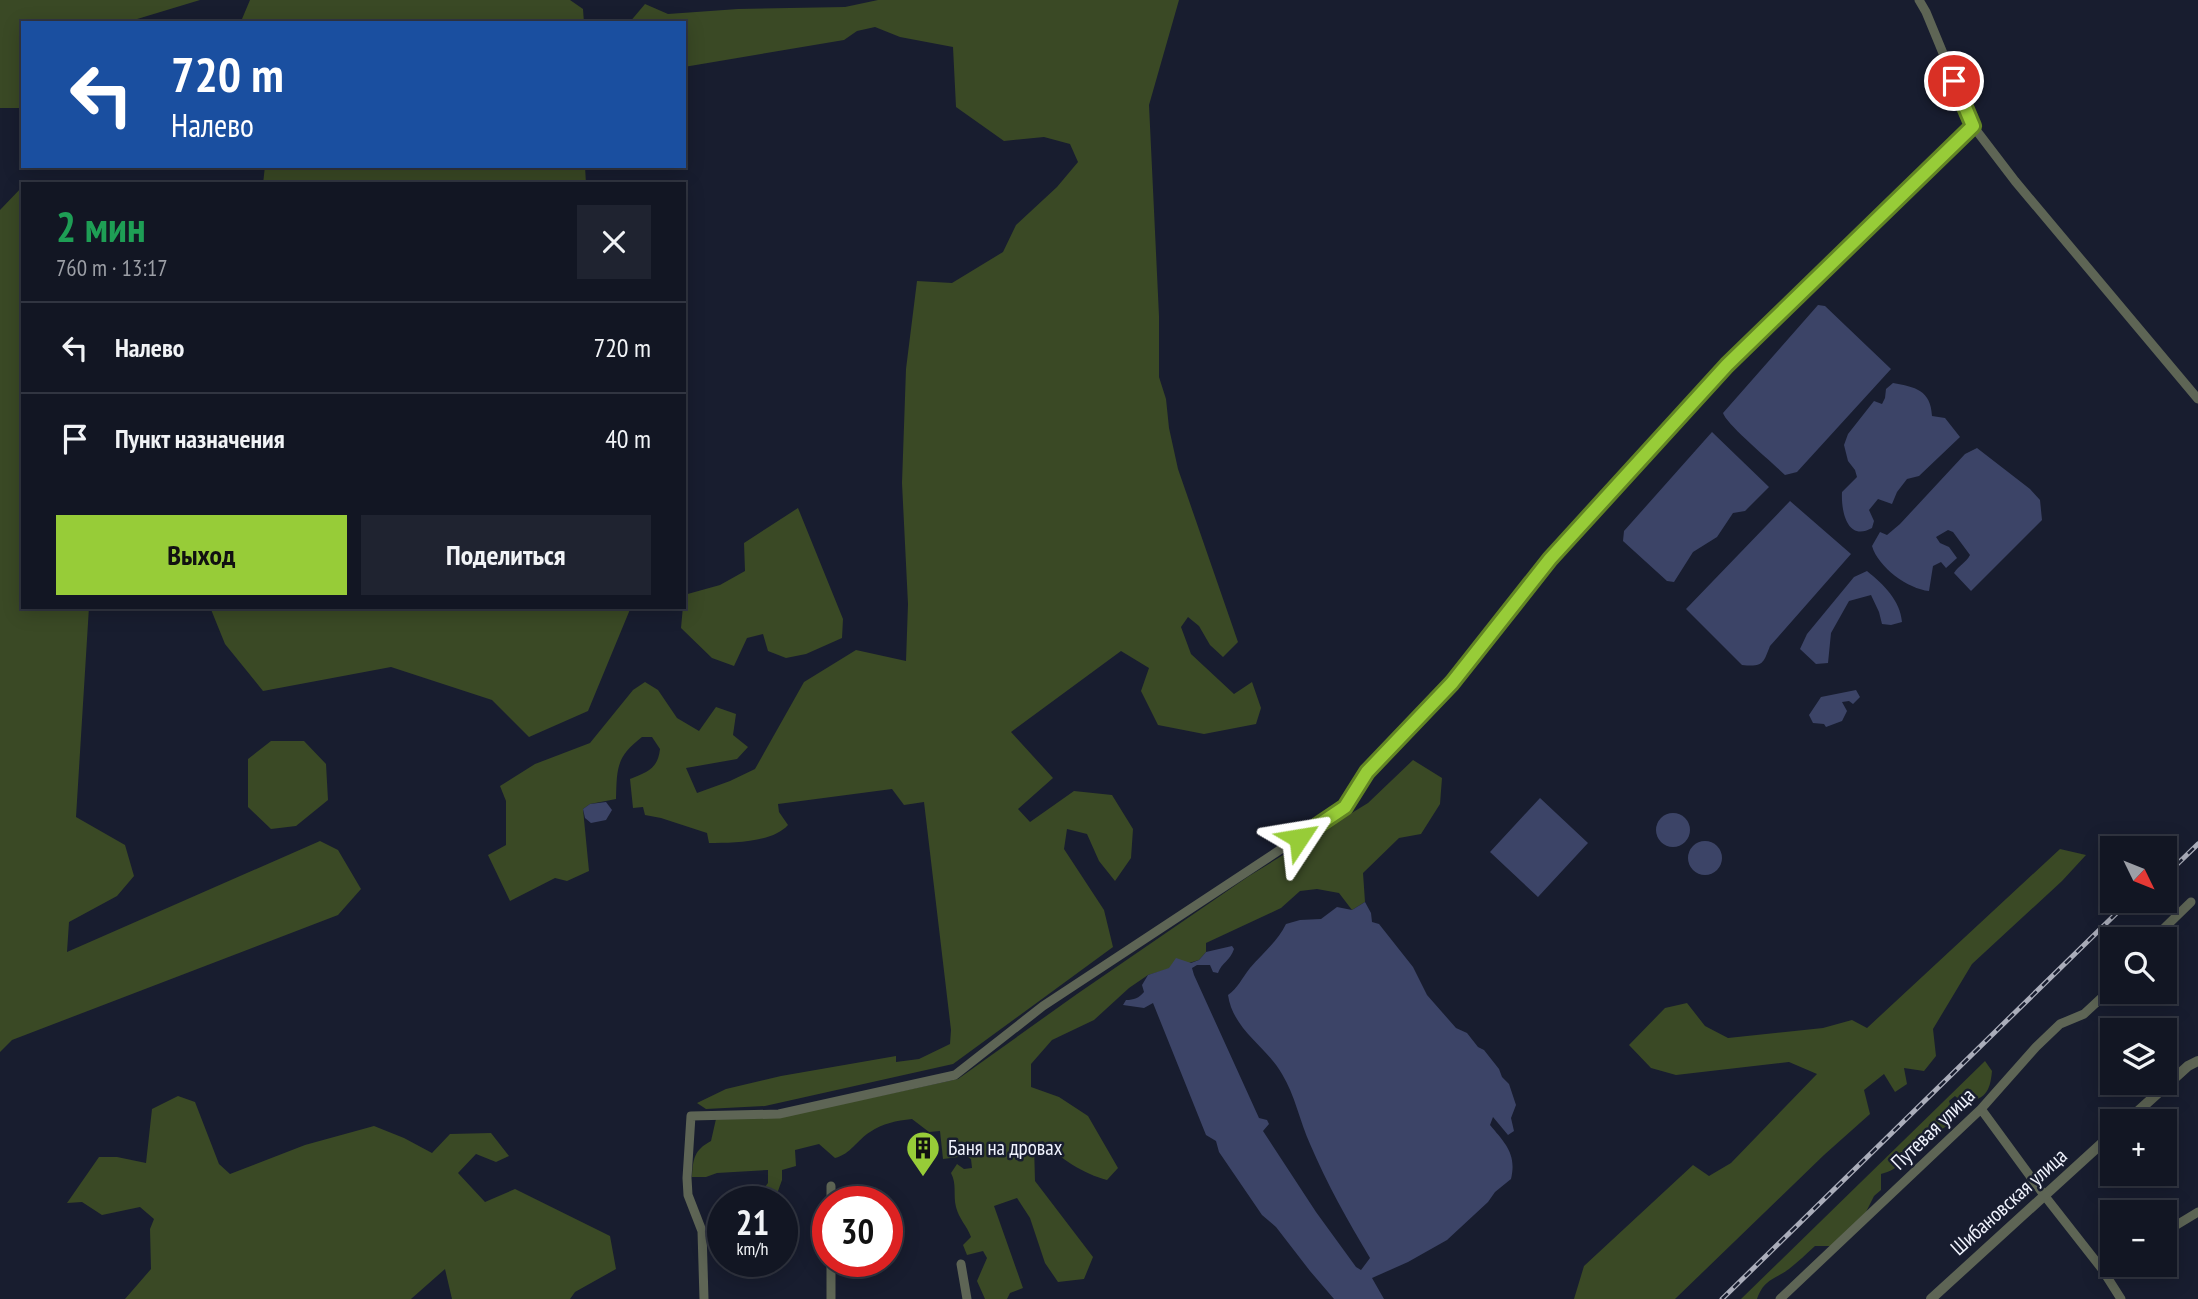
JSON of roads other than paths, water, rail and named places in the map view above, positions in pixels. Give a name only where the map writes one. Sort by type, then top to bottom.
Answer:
[{"type":"street","points":[[1919,0],[1973,126],[2015,181],[2198,399]]},
{"type":"street","points":[[704,1299],[702,1231],[688,1195],[691,1116],[779,1114],[955,1075],[1043,1006],[1345,807],[1367,772],[1452,683],[1550,559],[1727,365],[1973,126]]},
{"type":"street","points":[[2165,927],[2191,902]]},
{"type":"street","name":"Путевая улица","points":[[1780,1299],[1981,1109],[2036,1046],[2060,1024],[2084,1013],[2100,999]]},
{"type":"street","points":[[2140,1109],[2188,1066],[2198,1061]]},
{"type":"street","points":[[1981,1109],[2100,1266]]},
{"type":"street","name":"Шибановская улица","points":[[1931,1299],[2100,1145]]},
{"type":"street","points":[[2177,1225],[2198,1212]]},
{"type":"street","points":[[961,1264],[967,1299]]},
{"type":"street","points":[[831,1277],[831,1299]]},
{"type":"street","points":[[2107,1277],[2121,1299]]},
{"type":"water","points":[[1818,305],[1825,306],[1891,369],[1797,472],[1785,475],[1741,434],[1723,413]]},
{"type":"water","points":[[1893,383],[1908,386],[1925,395],[1929,400],[1932,416],[1945,418],[1960,437],[1919,476],[1907,479],[1892,504],[1878,499],[1869,510],[1874,521],[1872,528],[1857,531],[1851,528],[1844,515],[1842,492],[1857,477],[1848,461],[1844,445],[1848,434],[1874,401],[1882,404],[1886,389]]},
{"type":"water","points":[[1712,432],[1769,487],[1745,511],[1733,513],[1717,537],[1693,552],[1674,582],[1667,581],[1623,541],[1624,531]]},
{"type":"water","points":[[1977,448],[2030,489],[2040,500],[2042,520],[1971,591],[1954,573],[1970,555],[1953,532],[1948,530],[1936,537],[1940,543],[1949,547],[1957,558],[1946,568],[1941,562],[1933,566],[1929,591],[1912,586],[1895,576],[1880,562],[1872,546],[1880,532],[1887,535],[1900,524],[1965,454]]},
{"type":"water","points":[[1790,501],[1851,554],[1770,646],[1761,663],[1742,665],[1686,609]]},
{"type":"water","points":[[1867,571],[1895,600],[1902,622],[1882,624],[1871,595],[1849,601],[1831,633],[1828,663],[1816,664],[1800,649],[1807,634],[1854,577]]},
{"type":"water","points":[[1856,690],[1860,697],[1853,704],[1849,701],[1842,702],[1847,711],[1842,721],[1826,727],[1824,724],[1813,723],[1809,715],[1821,697]]},
{"type":"water","points":[[1540,798],[1588,843],[1538,897],[1490,852]]},
{"type":"water","points":[[606,802],[612,810],[606,820],[591,823],[585,818],[583,809],[590,804]]},
{"type":"water","points":[[1673,813],[1685,818],[1690,830],[1685,842],[1673,847],[1661,842],[1656,830],[1661,818]]},
{"type":"water","points":[[1705,841],[1717,846],[1722,858],[1717,870],[1705,875],[1693,870],[1688,858],[1693,846]]},
{"type":"water","points":[[1365,902],[1372,922],[1379,924],[1413,967],[1427,995],[1456,1028],[1467,1033],[1478,1047],[1484,1050],[1509,1084],[1516,1105],[1511,1118],[1514,1131],[1508,1135],[1493,1117],[1490,1125],[1508,1149],[1512,1170],[1511,1179],[1447,1240],[1372,1278],[1384,1299],[1334,1299],[1276,1227],[1262,1215],[1219,1152],[1216,1141],[1206,1135],[1153,1003],[1144,1008],[1123,1005],[1126,1000],[1136,998],[1144,992],[1142,985],[1148,975],[1169,968],[1176,958],[1191,963],[1199,960],[1206,952],[1232,946],[1232,953],[1218,973],[1213,972],[1210,965],[1197,965],[1192,968],[1194,975],[1259,1118],[1267,1120],[1269,1124],[1263,1131],[1316,1212],[1356,1267],[1361,1270],[1370,1258],[1323,1173],[1306,1136],[1287,1082],[1276,1064],[1236,1018],[1228,995],[1286,924],[1321,919],[1337,907],[1352,910]]},
{"type":"railway","points":[[2177,864],[2198,844]]},
{"type":"railway","points":[[1722,1299],[2116,914]]},
{"type":"place","name":"Баня на дровах","points":[[923,1178]]}]
